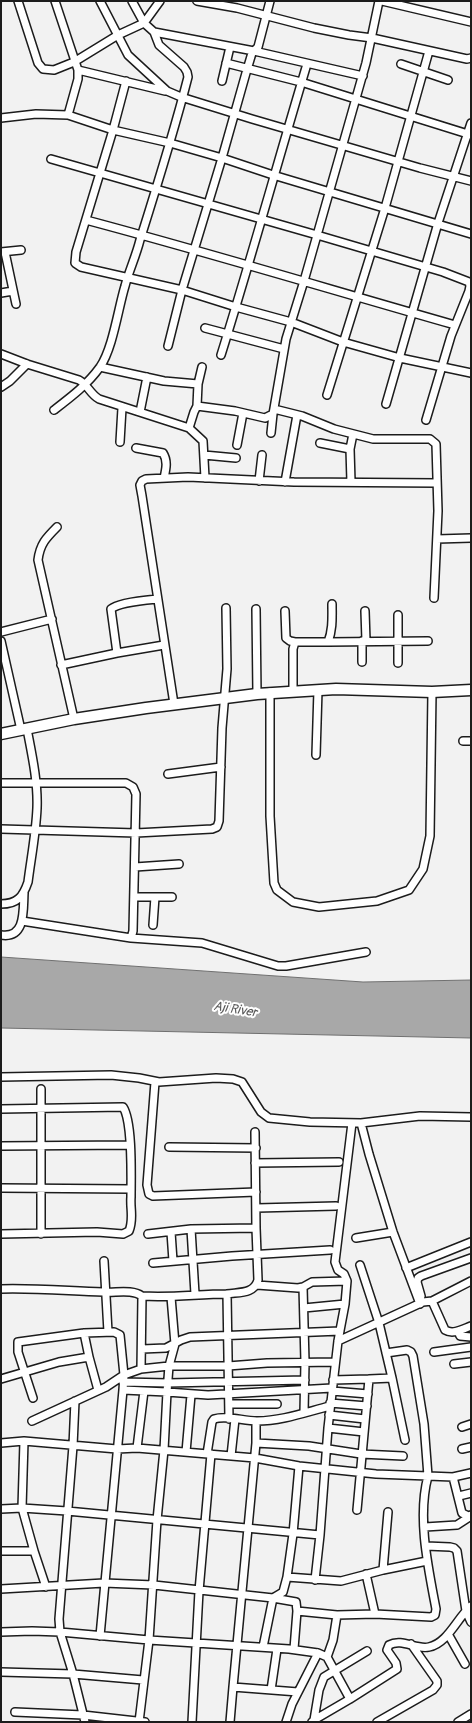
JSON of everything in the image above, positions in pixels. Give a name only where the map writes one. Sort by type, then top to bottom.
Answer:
[{"type":"main road","points":[[1,734],[74,719],[174,704],[270,692],[293,690],[437,692],[467,690]]},
{"type":"street","points":[[18,1],[28,35],[40,66],[48,70],[54,70],[74,62],[118,35],[144,23],[160,1]]},
{"type":"street","points":[[55,1],[74,62],[78,70],[78,79],[68,115]]},
{"type":"street","points":[[100,1],[118,35],[123,48],[133,61],[167,91]]},
{"type":"street","points":[[54,410],[90,381],[106,355],[128,277],[170,143],[181,97],[188,77],[187,72],[174,57],[159,45],[154,32],[144,23],[132,1]]},
{"type":"street","points":[[197,1],[237,8],[267,17],[349,35],[372,38],[467,59],[471,58]]},
{"type":"street","points":[[168,346],[182,290],[222,158],[247,68],[254,51],[258,47],[270,1]]},
{"type":"street","points":[[271,433],[284,349],[356,100],[380,1],[471,22]]},
{"type":"street","points":[[154,32],[254,51],[362,76]]},
{"type":"street","points":[[222,81],[230,47]]},
{"type":"street","points":[[327,396],[370,252],[385,208],[422,71],[429,51]]},
{"type":"street","points":[[226,63],[301,82],[469,135]]},
{"type":"street","points":[[221,356],[249,265],[273,175],[307,64]]},
{"type":"street","points":[[401,64],[448,80]]},
{"type":"street","points":[[78,70],[167,91],[181,97],[288,129],[471,181]]},
{"type":"street","points":[[126,81],[114,130],[76,252],[75,263],[81,267],[182,290],[291,322],[344,342],[400,358],[471,373]]},
{"type":"street","points":[[1,118],[36,114],[68,115],[114,130],[170,143],[222,158],[273,175],[471,234]]},
{"type":"street","points":[[386,404],[438,224],[453,177],[469,135],[471,123]]},
{"type":"street","points":[[51,159],[101,172],[370,252],[443,272],[468,282],[470,286],[469,291],[455,325],[426,420]]},
{"type":"street","points":[[86,220],[249,265],[356,298],[455,325]]},
{"type":"street","points":[[16,304],[3,252],[21,250]]},
{"type":"street","points":[[1,293],[13,291]]},
{"type":"street","points":[[205,328],[284,349]]},
{"type":"street","points":[[1,354],[27,364],[66,375],[86,384],[94,396],[122,408],[140,412],[189,428],[203,441],[205,478]]},
{"type":"street","points":[[1,387],[10,381],[27,364]]},
{"type":"street","points":[[100,367],[164,381],[198,384]]},
{"type":"street","points":[[189,428],[197,406],[198,384],[202,367]]},
{"type":"street","points":[[140,412],[146,377]]},
{"type":"street","points":[[197,406],[244,413],[265,418],[274,412],[297,415],[353,434],[373,439],[424,439],[434,441],[436,444],[437,483],[437,539],[434,598]]},
{"type":"street","points":[[120,442],[122,408]]},
{"type":"street","points":[[237,445],[244,413]]},
{"type":"street","points":[[285,482],[297,415]]},
{"type":"street","points":[[350,482],[350,449],[353,434]]},
{"type":"street","points":[[320,442],[350,449]]},
{"type":"street","points":[[136,448],[163,453],[166,458],[164,478]]},
{"type":"street","points":[[204,455],[236,458]]},
{"type":"street","points":[[259,481],[262,455]]},
{"type":"street","points":[[174,704],[140,485],[142,482],[146,479],[205,478],[285,482],[437,483]]},
{"type":"street","points":[[57,528],[44,539],[39,551],[38,560],[74,719]]},
{"type":"street","points":[[437,539],[469,538]]},
{"type":"street","points":[[116,653],[111,609],[114,606],[122,604],[157,599]]},
{"type":"street","points":[[328,642],[331,634],[332,604]]},
{"type":"street","points":[[1,829],[136,833],[212,829],[217,827],[219,821],[222,728],[227,669],[226,608]]},
{"type":"street","points":[[256,609],[257,694]]},
{"type":"street","points":[[285,611],[286,638],[295,642],[428,641]]},
{"type":"street","points":[[362,662],[365,611]]},
{"type":"street","points":[[398,615],[398,663]]},
{"type":"street","points":[[1,632],[52,619]]},
{"type":"street","points":[[1,641],[5,670],[33,756],[37,808],[28,882],[24,893],[20,899],[15,902],[1,904]]},
{"type":"street","points":[[293,690],[293,649],[295,642]]},
{"type":"street","points":[[61,665],[116,653],[164,645]]},
{"type":"street","points":[[316,755],[318,690]]},
{"type":"street","points":[[270,692],[270,816],[275,887],[293,902],[319,907],[377,901],[409,890],[423,869],[430,836],[437,692]]},
{"type":"street","points":[[168,774],[221,767]]},
{"type":"street","points":[[1,782],[126,783],[133,787],[136,794],[136,833],[133,931],[131,938]]},
{"type":"street","points":[[135,867],[179,864]]},
{"type":"street","points":[[1,935],[7,936],[14,934],[22,921],[24,893]]},
{"type":"street","points":[[134,897],[172,897]]},
{"type":"street","points":[[153,924],[155,897]]},
{"type":"street","points":[[22,921],[131,938],[202,943],[278,966],[286,966],[366,952]]},
{"type":"street","points":[[1,1076],[111,1076],[139,1078],[155,1082],[216,1078],[233,1079],[242,1082],[261,1112],[269,1118],[310,1122],[361,1123],[420,1116],[471,1117]]},
{"type":"street","points":[[155,1082],[147,1185],[149,1194],[153,1196],[256,1192]]},
{"type":"street","points":[[41,1089],[41,1234]]},
{"type":"street","points":[[1,1109],[123,1107],[126,1115],[132,1154],[132,1220],[129,1231],[126,1233],[1,1234]]},
{"type":"street","points":[[315,1580],[330,1405],[347,1281],[344,1274],[338,1270],[335,1262],[352,1123]]},
{"type":"street","points":[[361,1123],[393,1232],[406,1268],[422,1303]]},
{"type":"street","points":[[1,1289],[41,1288],[105,1292],[134,1292],[142,1296],[171,1297],[195,1294],[227,1294],[252,1290],[257,1285],[258,1280],[255,1132]]},
{"type":"street","points":[[1,1146],[130,1145]]},
{"type":"street","points":[[169,1147],[256,1148]]},
{"type":"street","points":[[255,1163],[339,1162]]},
{"type":"street","points":[[1,1188],[131,1189]]},
{"type":"street","points":[[256,1208],[336,1206]]},
{"type":"street","points":[[148,1234],[191,1229],[256,1228]]},
{"type":"street","points":[[191,1229],[195,1294]]},
{"type":"street","points":[[171,1232],[173,1261]]},
{"type":"street","points":[[356,1238],[393,1232]]},
{"type":"street","points":[[406,1268],[471,1242]]},
{"type":"street","points":[[153,1263],[257,1254],[330,1250]]},
{"type":"street","points":[[422,1303],[417,1282],[418,1278],[471,1258]]},
{"type":"street","points":[[104,1261],[108,1332]]},
{"type":"street","points":[[360,1265],[379,1323],[405,1440]]},
{"type":"street","points":[[257,1285],[303,1287],[312,1282],[347,1281]]},
{"type":"street","points":[[338,1340],[422,1303],[432,1301],[471,1281]]},
{"type":"street","points":[[303,1287],[306,1362],[304,1380],[304,1413]]},
{"type":"street","points":[[227,1294],[228,1394],[232,1419],[231,1456]]},
{"type":"street","points":[[141,1369],[142,1296]]},
{"type":"street","points":[[15,1712],[141,1722],[154,1585],[157,1520],[164,1450],[169,1366],[174,1344],[171,1297]]},
{"type":"street","points":[[432,1301],[445,1330],[449,1332],[458,1331],[471,1326]]},
{"type":"street","points":[[304,1308],[345,1304]]},
{"type":"street","points":[[142,1349],[166,1348],[190,1337],[304,1331],[340,1331]]},
{"type":"street","points":[[458,1331],[460,1336],[471,1337]]},
{"type":"street","points":[[84,1332],[98,1390]]},
{"type":"street","points":[[33,1398],[18,1352],[18,1342],[84,1332],[117,1332],[120,1335],[124,1379],[100,1636]]},
{"type":"street","points":[[434,1352],[471,1347]]},
{"type":"street","points":[[297,1611],[337,1615],[375,1614],[431,1617],[435,1615],[436,1609],[427,1561],[423,1504],[428,1476],[424,1424],[413,1356],[411,1352],[407,1350],[386,1353]]},
{"type":"street","points":[[1,1379],[25,1371],[89,1357]]},
{"type":"street","points":[[32,1421],[124,1379],[141,1369],[169,1366],[228,1366],[335,1362]]},
{"type":"street","points":[[454,1364],[471,1362]]},
{"type":"street","points":[[333,1380],[392,1378]]},
{"type":"street","points":[[124,1379],[168,1383],[304,1380]]},
{"type":"street","points":[[357,1510],[369,1379]]},
{"type":"street","points":[[123,1390],[191,1394],[228,1394],[304,1388],[332,1389],[368,1394]]},
{"type":"street","points":[[137,1448],[144,1391]]},
{"type":"street","points":[[186,1452],[191,1394]]},
{"type":"street","points":[[75,1401],[73,1446],[60,1585],[59,1619],[60,1632],[73,1674],[84,1718]]},
{"type":"street","points":[[229,1404],[277,1404]]},
{"type":"street","points":[[192,1722],[195,1644],[206,1525],[212,1422],[217,1418],[256,1421],[279,1419],[330,1405],[367,1406]]},
{"type":"street","points":[[329,1415],[366,1419]]},
{"type":"street","points":[[230,1722],[255,1458],[256,1421]]},
{"type":"street","points":[[462,1426],[471,1424]]},
{"type":"street","points":[[328,1428],[364,1432]]},
{"type":"street","points":[[24,1440],[22,1508],[46,1587]]},
{"type":"street","points":[[1,1442],[24,1440],[73,1446],[164,1450],[255,1458],[298,1466],[360,1472],[453,1477],[471,1473]]},
{"type":"street","points":[[256,1443],[309,1446],[361,1454],[403,1456]]},
{"type":"street","points":[[462,1449],[471,1447]]},
{"type":"street","points":[[263,1647],[273,1598],[283,1592],[287,1577],[293,1534],[298,1466]]},
{"type":"street","points":[[453,1477],[459,1496],[462,1513],[471,1516]]},
{"type":"street","points":[[459,1496],[471,1493]]},
{"type":"street","points":[[1,1509],[22,1508],[67,1511],[248,1528],[293,1534],[320,1535]]},
{"type":"street","points":[[383,1570],[388,1512]]},
{"type":"street","points":[[425,1527],[457,1525],[471,1516]]},
{"type":"street","points":[[426,1546],[450,1547],[457,1551],[471,1622]]},
{"type":"street","points":[[1,1551],[34,1551]]},
{"type":"street","points":[[287,1577],[341,1581],[383,1570],[427,1561]]},
{"type":"street","points":[[366,1574],[375,1614]]},
{"type":"street","points":[[1,1589],[104,1583],[154,1585],[273,1598],[296,1602],[297,1611],[294,1649]]},
{"type":"street","points":[[313,1721],[392,1674],[397,1669],[396,1664],[387,1650],[389,1645],[399,1643],[411,1644],[424,1648],[431,1647],[448,1634],[468,1609]]},
{"type":"street","points":[[327,1657],[333,1640],[337,1615]]},
{"type":"street","points":[[1,1632],[60,1632],[195,1644],[294,1649],[318,1653],[327,1657],[350,1699]]},
{"type":"street","points":[[448,1634],[465,1664]]},
{"type":"street","points":[[377,1722],[433,1690],[437,1685],[437,1681],[411,1644]]},
{"type":"street","points":[[271,1690],[277,1649]]},
{"type":"street","points":[[313,1721],[322,1680],[367,1651]]},
{"type":"street","points":[[286,1722],[292,1704],[318,1653]]},
{"type":"street","points":[[1,1672],[73,1674],[144,1680]]},
{"type":"street","points":[[233,1687],[298,1692]]},
{"type":"street","points":[[458,1722],[471,1714]]},
{"type":"water","name":"Aji River","points":[[1,957],[363,982],[471,980],[471,1038],[1,1028]]}]
